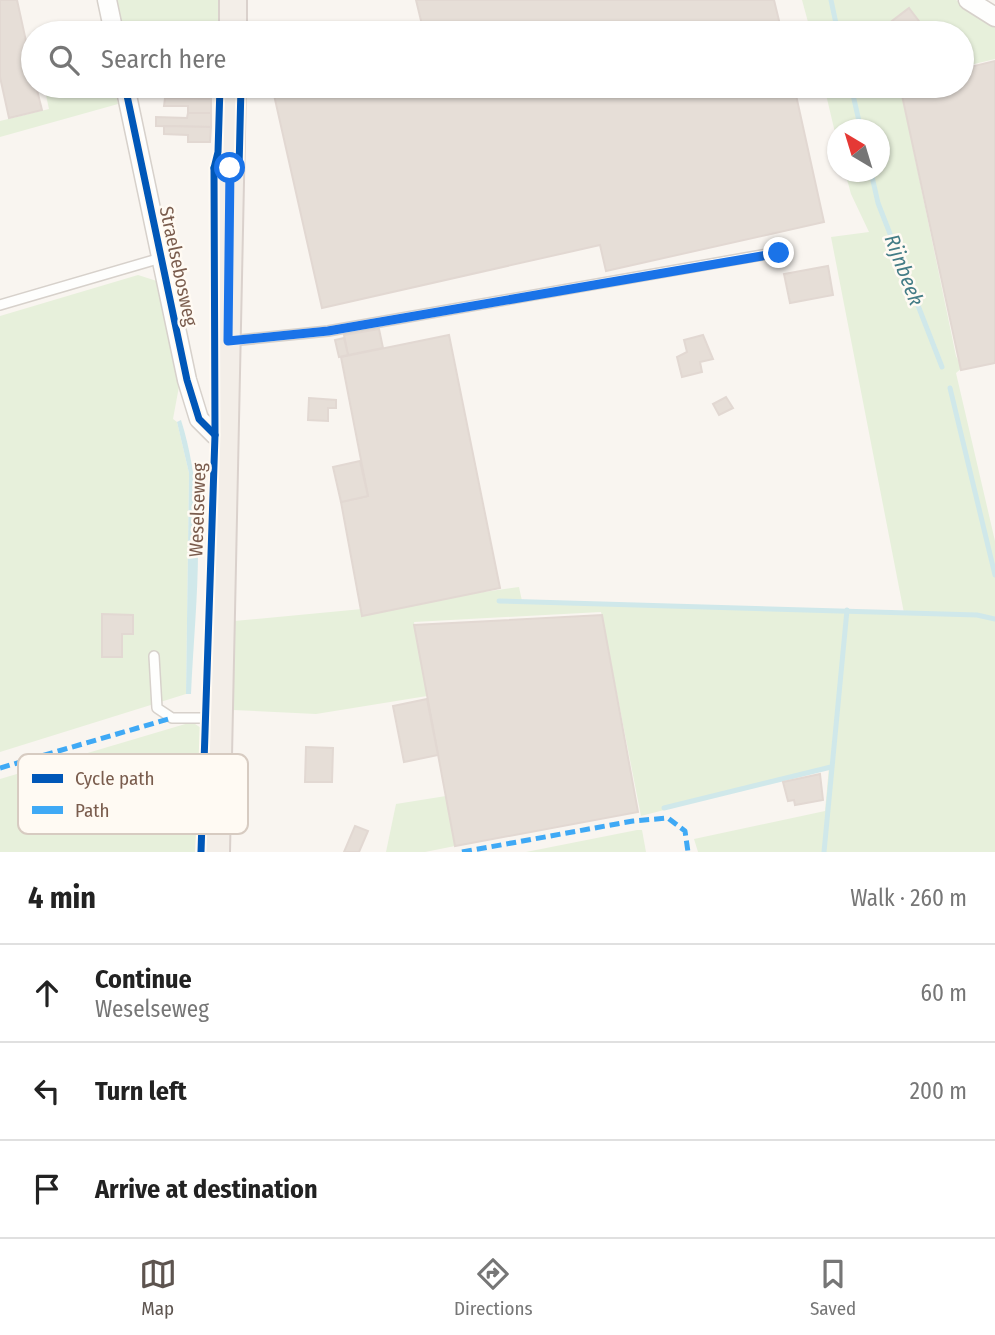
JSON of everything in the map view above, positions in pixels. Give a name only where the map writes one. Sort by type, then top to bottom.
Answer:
[{"type":"main road","points":[[233,0],[233,21]]},
{"type":"main road","name":"Weselseweg","points":[[218,754],[232,98]]},
{"type":"main road","name":"Weselseweg","points":[[216,834],[216,852]]},
{"type":"street","points":[[107,0],[111,21]]},
{"type":"street","points":[[968,0],[995,17]]},
{"type":"street","name":"Straelsebosweg","points":[[128,98],[187,380],[199,419],[215,435],[226,435]]},
{"type":"lane","points":[[228,341],[328,331],[779,253]]},
{"type":"lane","points":[[0,305],[161,258]]},
{"type":"lane","points":[[154,656],[157,708],[172,718],[219,718]]},
{"type":"green space","points":[[114,0],[220,0],[220,21],[118,21]]},
{"type":"green space","points":[[802,0],[956,0],[995,25],[995,59],[974,64],[974,21],[808,21]]},
{"type":"green space","points":[[47,98],[117,98],[118,104],[0,137],[0,121],[49,109]]},
{"type":"green space","points":[[827,98],[902,98],[956,356],[962,368],[956,373],[995,541],[995,852],[698,852],[694,839],[825,811],[829,767],[641,816],[601,612],[414,622],[427,696],[316,714],[233,710],[234,621],[362,609],[519,587],[522,601],[904,613],[831,237],[869,232],[848,182],[890,182],[890,119],[832,119]]},
{"type":"green space","points":[[138,275],[160,282],[180,381],[173,419],[177,422],[189,473],[186,694],[0,752],[0,316]]},
{"type":"green space","points":[[192,722],[201,728],[200,754],[84,754]]},
{"type":"green space","points":[[18,774],[18,834],[196,834],[195,852],[0,852],[0,779]]},
{"type":"green space","points":[[446,796],[455,846],[425,852],[386,852],[396,804]]},
{"type":"green space","points":[[642,830],[646,852],[526,852]]},
{"type":"water","points":[[181,420],[190,453],[198,521],[191,694],[186,694],[189,473],[177,422]]},
{"type":"building","points":[[0,0],[17,0],[22,21],[21,98],[39,98],[42,110],[9,118],[0,77]]},
{"type":"building","points":[[416,0],[774,0],[779,21],[421,21]]},
{"type":"building","points":[[909,8],[919,21],[892,21]]},
{"type":"building","points":[[995,61],[995,363],[961,370],[903,98],[974,98],[974,66]]},
{"type":"building","points":[[165,98],[211,99],[211,113],[188,113],[188,106],[164,106]]},
{"type":"building","points":[[275,98],[797,98],[824,222],[606,271],[600,245],[322,308]]},
{"type":"building","points":[[188,113],[211,113],[211,127],[156,126],[156,117],[187,118]]},
{"type":"building","points":[[164,126],[211,127],[210,142],[188,142],[188,135],[164,134]]},
{"type":"building","points":[[828,266],[833,295],[790,303],[784,274]]},
{"type":"building","points":[[379,329],[383,348],[348,355],[344,335]]},
{"type":"building","points":[[449,335],[500,588],[362,616],[341,502],[368,496],[341,357]]},
{"type":"building","points":[[703,335],[713,359],[700,362],[702,372],[682,377],[677,357],[687,352],[684,340]]},
{"type":"building","points":[[344,338],[348,355],[339,357],[335,340]]},
{"type":"building","points":[[726,397],[733,408],[719,415],[713,404]]},
{"type":"building","points":[[309,398],[336,400],[336,408],[328,408],[328,421],[308,420]]},
{"type":"building","points":[[360,461],[368,496],[341,502],[333,467]]},
{"type":"building","points":[[102,614],[133,615],[133,634],[122,634],[122,657],[102,657]]},
{"type":"building","points":[[602,615],[638,812],[455,846],[414,625]]},
{"type":"building","points":[[427,699],[438,755],[404,762],[393,706]]},
{"type":"building","points":[[306,747],[333,748],[332,782],[305,782]]},
{"type":"building","points":[[820,774],[823,800],[795,805],[794,800],[788,801],[783,782]]},
{"type":"building","points":[[355,826],[368,831],[359,852],[344,852]]},
{"type":"waterway","name":"Rijnbeek","points":[[831,0],[835,21]]},
{"type":"waterway","name":"Rijnbeek","points":[[854,98],[858,119]]},
{"type":"waterway","name":"Rijnbeek","points":[[873,182],[878,203],[942,367]]},
{"type":"waterway","name":"Rijnbeek","points":[[950,388],[995,575]]},
{"type":"waterway","points":[[499,601],[977,615],[995,619]]},
{"type":"waterway","points":[[824,852],[847,610]]},
{"type":"waterway","points":[[664,808],[831,767]]},
{"type":"marked path","points":[[48,754],[172,718]]},
{"type":"marked path","points":[[0,768],[18,763]]},
{"type":"marked path","points":[[462,852],[633,821],[668,818],[685,831],[688,852]]},
{"type":"cycle path","points":[[128,98],[187,380],[199,419],[215,435]]},
{"type":"cycle path","points":[[204,754],[215,435],[214,168],[218,152],[220,98]]},
{"type":"cycle path","points":[[214,168],[239,169],[241,98]]},
{"type":"cycle path","points":[[201,852],[202,834]]},
{"type":"route","points":[[230,168],[228,341],[328,331],[779,253]]}]
